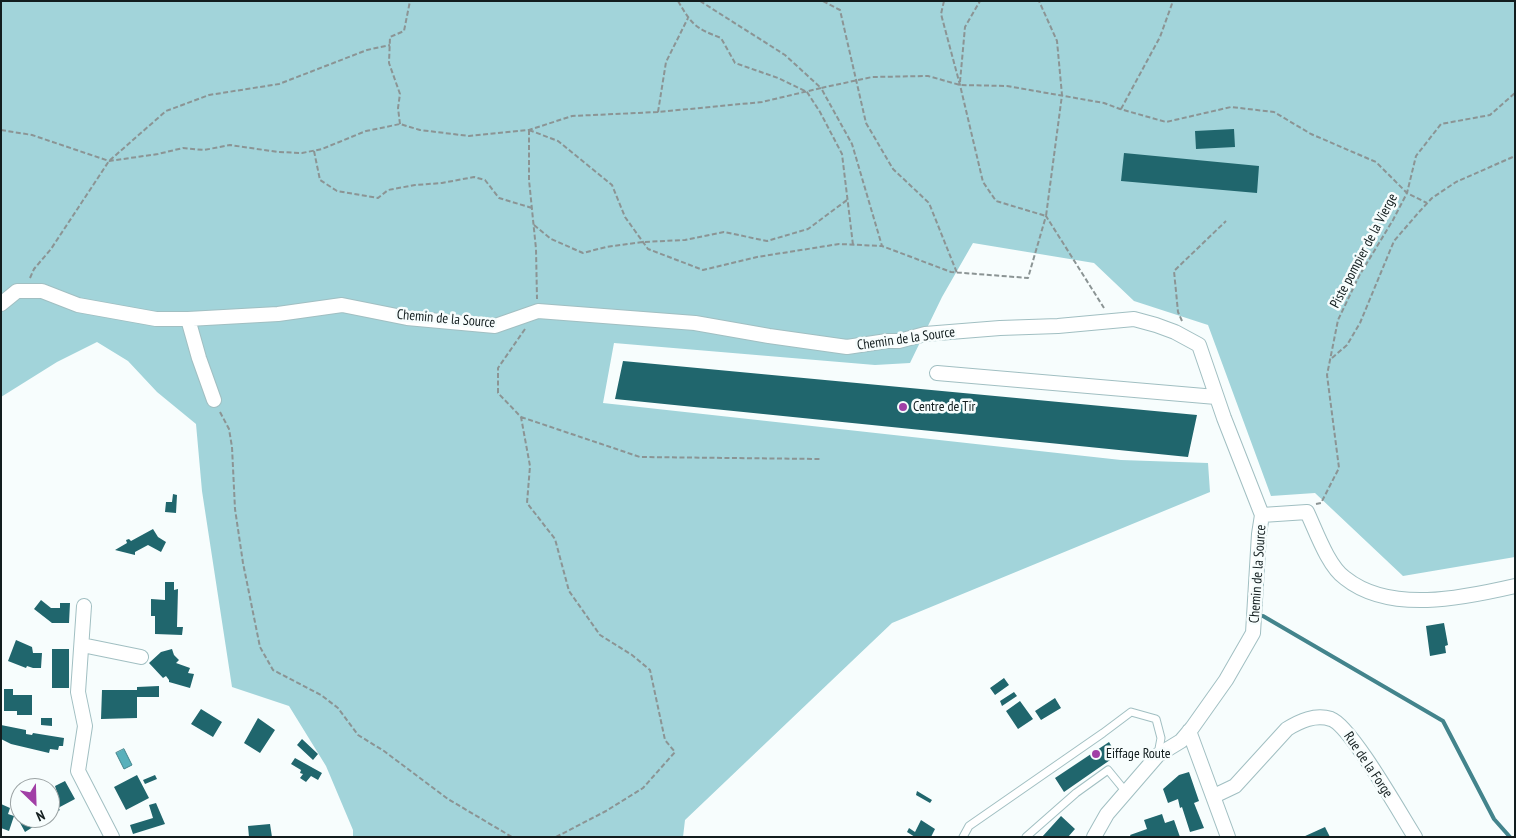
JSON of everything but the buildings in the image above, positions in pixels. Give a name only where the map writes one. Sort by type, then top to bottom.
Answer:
[{"type":"street","points":[[1,304],[17,291],[23,291]]},
{"type":"street","name":"Chemin de la Source","points":[[23,291],[42,291],[78,305],[156,319],[278,314],[342,305],[407,318],[495,326],[538,311],[695,323],[847,347],[887,341],[899,342],[925,334],[1112,321],[1134,320],[1175,332],[1199,345],[1216,397],[1262,515],[1259,534],[1254,633],[1226,680],[1189,731],[1181,741],[1158,754],[1107,814],[1094,837]]},
{"type":"street","points":[[188,319],[214,400]]},
{"type":"street","points":[[938,373],[1216,397]]},
{"type":"street","points":[[1262,515],[1308,512],[1325,552],[1344,578],[1377,596],[1424,600],[1482,594],[1515,586]]},
{"type":"street","points":[[84,606],[78,692],[85,726],[78,771],[112,837]]},
{"type":"street","points":[[82,645],[141,656]]},
{"type":"street","name":"Rue de la Forge","points":[[1214,796],[1235,786],[1287,729],[1309,719],[1331,720],[1341,726],[1356,743],[1416,837]]},
{"type":"street","points":[[1189,731],[1228,837]]},
{"type":"lane","points":[[963,837],[969,826],[1132,712],[1156,719],[1161,738],[1158,754]]},
{"type":"lane","points":[[1026,837],[1076,793],[1108,770],[1126,792]]},
{"type":"path","points":[[400,124],[398,108],[400,94],[389,63],[390,37],[404,31],[410,1]]},
{"type":"path","points":[[678,1],[688,18],[700,30],[721,38],[735,63],[778,78],[807,92],[842,154],[853,245]]},
{"type":"path","points":[[700,1],[785,55],[821,88],[852,144],[882,246]]},
{"type":"path","points":[[823,1],[840,10],[866,123],[893,168],[929,203],[957,273]]},
{"type":"path","points":[[944,1],[941,14],[983,182],[996,201],[1046,216],[1112,321]]},
{"type":"path","points":[[960,85],[965,27],[980,1]]},
{"type":"path","points":[[529,130],[558,141],[612,185],[625,217],[648,248],[703,270],[766,256],[839,244],[882,246],[951,272],[1028,278],[1046,216],[1062,95],[1057,41],[1039,1]]},
{"type":"path","points":[[1120,110],[1160,37],[1173,1]]},
{"type":"path","points":[[658,112],[666,62],[688,18]]},
{"type":"path","points":[[23,291],[34,269],[51,249],[110,161],[166,111],[209,95],[279,84],[367,50],[390,46]]},
{"type":"path","points":[[1,130],[32,134],[110,161],[158,154],[182,148],[204,150],[230,145],[278,152],[302,153],[322,149],[366,131],[400,124],[420,130],[469,136],[529,130],[572,116],[658,112],[762,102],[872,77],[928,76],[960,85],[1007,86],[1104,103],[1120,110],[1166,122],[1231,107],[1274,112],[1311,134],[1376,162],[1407,193],[1427,203]]},
{"type":"path","name":"Piste pompier de la Vierge","points":[[1313,505],[1321,503],[1339,468],[1327,375],[1338,320],[1358,276],[1407,193],[1416,156],[1441,124],[1490,115],[1515,93]]},
{"type":"path","points":[[529,130],[529,180],[536,249],[538,311],[498,368],[498,393],[521,417],[640,457],[820,459]]},
{"type":"path","points":[[314,151],[320,180],[338,191],[378,198],[388,190],[474,177],[485,180],[499,198],[532,208]]},
{"type":"path","points":[[1330,359],[1347,345],[1360,323],[1394,241],[1427,203],[1456,182],[1515,156]]},
{"type":"path","points":[[534,224],[551,239],[583,253],[606,247],[643,242],[685,240],[724,232],[767,241],[808,229],[847,200]]},
{"type":"path","points":[[1192,341],[1178,312],[1174,271],[1226,221]]},
{"type":"path","points":[[214,400],[229,429],[235,509],[243,563],[260,647],[274,670],[321,695],[338,708],[358,735],[448,799],[512,837]]},
{"type":"path","points":[[521,417],[530,466],[527,503],[555,539],[569,591],[600,635],[632,655],[650,670],[665,740],[675,752],[643,788],[606,811],[556,837]]},
{"type":"shaded area","points":[[1,1],[1515,1],[1515,557],[1403,576],[1315,493],[1271,496],[1208,325],[1134,301],[1094,263],[973,243],[942,297],[910,363],[875,365],[614,343],[603,403],[1121,460],[1208,463],[1210,492],[892,623],[685,820],[683,837],[353,837],[353,830],[326,766],[289,706],[232,687],[202,491],[196,424],[157,392],[128,361],[97,342],[57,362],[1,397]]},
{"type":"shaded area","points":[[124,749],[132,765],[124,769],[116,753]]},
{"type":"waterway","points":[[1263,616],[1443,721],[1494,819],[1510,837]]},
{"type":"place","name":"Centre de Tir","points":[[903,407]]},
{"type":"place","name":"Eiffage Route","points":[[1096,754]]}]
